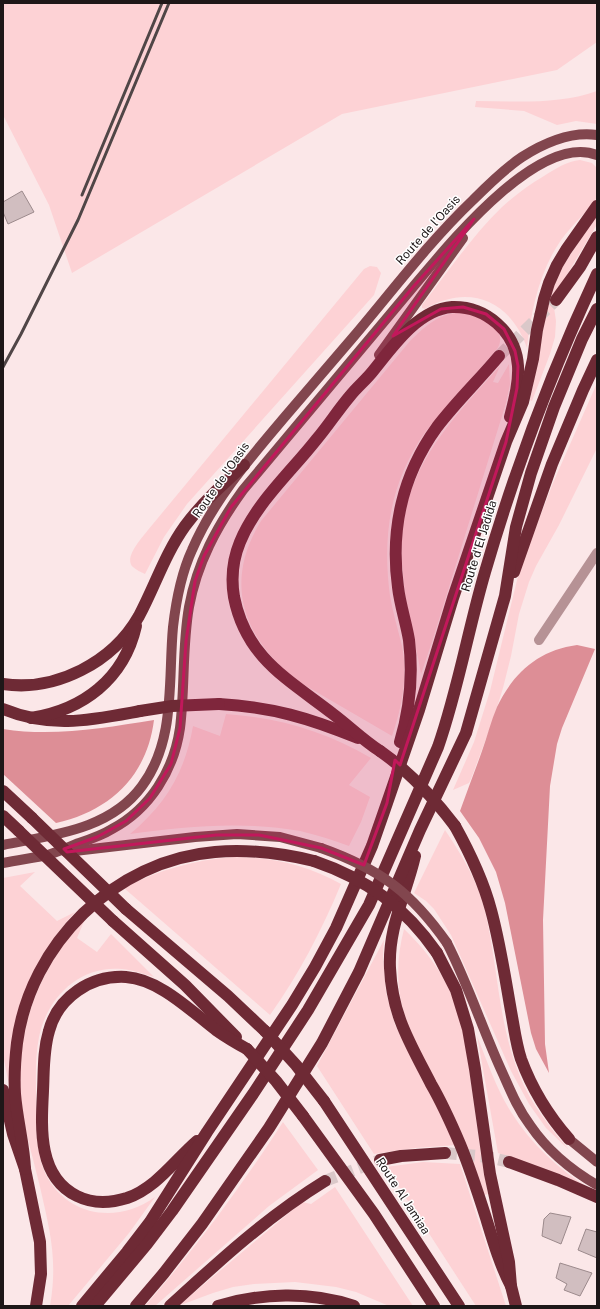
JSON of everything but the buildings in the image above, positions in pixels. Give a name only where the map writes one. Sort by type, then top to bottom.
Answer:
[{"type":"highway","points":[[82,1306],[150,1222],[292,1005],[336,928],[372,846],[387,804],[419,710],[452,598],[506,442],[523,402],[544,299],[549,283],[566,250],[597,206]]},
{"type":"highway","points":[[556,300],[580,267],[597,237]]},
{"type":"highway","name":"Route d'El Jadida","points":[[95,1306],[168,1217],[291,1036],[369,905],[438,747],[447,721],[485,572],[519,465],[543,399],[597,274]]},
{"type":"highway","points":[[506,442],[517,388],[518,366],[515,351],[504,329],[486,314],[463,307],[451,307],[430,314],[420,320],[394,345],[362,384],[350,396],[254,515],[240,543],[233,568],[234,595],[241,621],[250,639],[261,655],[281,674],[351,727],[367,742],[400,764],[423,788],[455,826],[477,866],[491,909],[520,1057],[542,1104],[569,1139]]},
{"type":"highway","points":[[505,596],[516,527],[531,473],[554,407],[582,339],[597,309]]},
{"type":"highway","points":[[387,804],[407,715],[411,677],[408,639],[396,568],[396,533],[402,499],[416,461],[438,427],[499,356]]},
{"type":"highway","points":[[136,1306],[202,1224],[269,1128],[322,1043],[358,972],[420,830],[466,733],[505,596],[552,464],[597,360]]},
{"type":"highway","points":[[3,684],[20,685],[47,683],[67,677],[87,667],[112,650],[139,616],[168,554],[185,526],[213,494],[244,465]]},
{"type":"highway","points":[[31,718],[58,713],[70,708],[92,695],[104,684],[117,669],[124,656],[136,630],[139,616]]},
{"type":"highway","points":[[3,709],[31,718],[55,721],[78,721],[172,706],[219,704],[241,705],[284,712],[326,725],[367,742]]},
{"type":"highway","name":"Route Al Jamiaa","points":[[3,791],[126,909],[228,996],[265,1031],[296,1065],[324,1101],[458,1306]]},
{"type":"highway","points":[[3,816],[113,921],[185,985],[276,1081],[369,1208],[434,1306]]},
{"type":"highway","points":[[420,830],[411,874],[397,913],[392,934],[390,967],[393,998],[407,1040],[434,1090],[460,1144],[498,1257],[512,1286]]},
{"type":"highway","points":[[25,1169],[24,1149],[17,1111],[15,1082],[15,1059],[21,1024],[32,991],[47,958],[61,938],[81,915],[109,892],[140,873],[158,865],[195,854],[252,851],[289,855],[314,861],[346,873],[381,894],[412,921],[437,953],[456,990],[468,1029],[490,1174],[509,1262],[516,1306]]},
{"type":"highway","points":[[208,1132],[155,1182],[128,1197],[103,1202],[91,1201],[73,1194],[66,1189],[50,1168],[44,1152],[42,1132],[45,1051],[49,1031],[54,1017],[62,1004],[85,985],[98,980],[113,977],[128,977],[142,980],[170,995],[217,1030],[247,1049]]},
{"type":"highway","points":[[3,1090],[13,1134],[25,1169],[40,1242],[41,1274],[36,1306]]},
{"type":"highway","points":[[380,1160],[401,1156],[445,1153]]},
{"type":"highway","points":[[509,1162],[597,1197]]},
{"type":"highway","points":[[170,1306],[215,1265],[274,1215],[300,1196],[325,1181]]},
{"type":"highway","points":[[218,1306],[243,1300],[271,1296],[319,1298],[342,1302],[354,1306]]},
{"type":"main road","name":"Route de l'Oasis","points":[[3,845],[64,833],[101,820],[115,812],[130,800],[142,787],[159,755],[169,713],[173,629],[176,604],[184,571],[192,549],[204,526],[244,465],[445,229],[490,183],[522,157],[547,143],[557,139],[580,134],[597,135]]},
{"type":"main road","name":"Route de l'Oasis","points":[[3,863],[48,855],[97,837],[117,827],[139,810],[150,798],[161,783],[171,764],[176,748],[180,728],[189,608],[195,581],[204,556],[218,527],[242,490],[413,287],[474,219],[506,188],[530,171],[570,152],[585,152],[597,155]]},
{"type":"main road","points":[[350,396],[455,250],[474,219]]},
{"type":"main road","points":[[48,855],[195,837],[237,834],[280,838],[321,848],[363,865],[383,876],[418,906],[433,923],[447,943],[465,981],[495,1057],[514,1100],[522,1114],[552,1152],[564,1163],[597,1185]]},
{"type":"main road","points":[[569,1139],[597,1162]]},
{"type":"street","points":[[539,640],[597,553]]},
{"type":"highlighted area","points":[[474,219],[393,336],[441,309],[463,307],[486,314],[504,329],[515,351],[518,366],[517,388],[506,442],[400,765],[395,760],[387,803],[364,865],[321,848],[259,835],[216,835],[67,852],[64,849],[97,837],[126,821],[150,798],[171,764],[180,728],[186,641],[195,581],[204,556],[231,507],[413,287]]},
{"type":"shaded area","points":[[3,3],[597,3],[597,42],[557,70],[342,114],[72,273],[49,205],[3,115]]},
{"type":"shaded area","points":[[597,91],[597,124],[576,121],[557,125],[524,111],[475,107],[476,101],[522,102],[552,100]]},
{"type":"shaded area","points":[[580,160],[592,163],[597,168],[597,198],[561,240],[553,252],[537,292],[527,348],[520,332],[510,318],[499,308],[486,301],[472,298],[457,298],[441,301],[425,309],[422,308],[422,305],[470,242],[502,207],[522,190],[552,171],[566,164]]},
{"type":"shaded area","points":[[597,217],[596,226],[553,301],[556,321],[555,337],[532,401],[530,400],[550,293],[561,269],[592,222]]},
{"type":"shaded area","points":[[370,266],[377,267],[381,273],[374,295],[187,504],[164,537],[145,574],[134,568],[130,559],[134,548],[364,269]]},
{"type":"shaded area","points":[[455,313],[470,315],[488,322],[495,327],[499,334],[500,341],[497,349],[426,431],[404,470],[397,490],[388,530],[387,552],[390,596],[404,658],[404,680],[399,714],[392,736],[301,683],[281,667],[265,649],[253,630],[245,610],[241,589],[243,567],[249,544],[261,521],[410,341],[425,327],[436,320]]},
{"type":"shaded area","points":[[509,364],[510,384],[506,403],[421,674],[403,578],[402,540],[406,511],[414,484],[426,459],[441,435],[459,412],[500,366],[493,382],[498,383]]},
{"type":"shaded area","points":[[597,383],[597,448],[529,582],[519,614],[503,688],[471,779],[469,783],[453,790],[474,742],[490,691],[520,568],[553,483]]},
{"type":"shaded area","points":[[577,645],[595,649],[562,728],[557,744],[550,786],[543,920],[545,1044],[549,1073],[536,1049],[531,1033],[505,903],[496,872],[479,838],[460,811],[495,712],[503,695],[519,674],[539,658],[551,652]]},
{"type":"shaded area","points":[[226,714],[265,719],[301,727],[336,740],[371,758],[349,785],[370,797],[361,822],[349,846],[300,831],[258,826],[236,825],[194,827],[130,834],[154,811],[172,786],[185,758],[193,726],[220,736]]},
{"type":"shaded area","points":[[154,720],[150,740],[143,758],[134,774],[123,788],[109,800],[93,810],[75,817],[56,823],[3,774],[3,729],[60,732]]},
{"type":"shaded area","points":[[445,830],[469,869],[482,900],[489,932],[502,1014],[512,1054],[519,1074],[535,1105],[569,1150],[546,1128],[529,1104],[511,1071],[451,935],[434,909],[426,901],[414,893]]},
{"type":"shaded area","points":[[233,857],[247,857],[289,863],[328,877],[341,884],[309,951],[291,984],[270,1015],[124,888],[163,871],[190,863]]},
{"type":"shaded area","points":[[35,872],[20,886],[57,921],[75,912],[47,949],[26,990],[10,1090],[3,1055],[3,878]]},
{"type":"shaded area","points":[[85,919],[77,938],[97,952],[111,934],[154,977],[122,969],[106,969],[92,972],[79,978],[67,987],[57,997],[49,1009],[39,1037],[36,1060],[36,1127],[42,1166],[55,1189],[67,1200],[80,1208],[95,1212],[110,1213],[125,1211],[141,1206],[155,1197],[129,1233],[68,1306],[50,1306],[53,1274],[52,1246],[44,1203],[22,1110],[20,1067],[26,1025],[40,985],[64,943]]},
{"type":"shaded area","points":[[404,929],[434,963],[444,979],[457,1008],[465,1042],[480,1150],[488,1194],[484,1195],[407,1022],[399,992],[398,974],[400,947]]},
{"type":"shaded area","points":[[384,940],[383,957],[386,992],[395,1025],[457,1145],[415,1148],[374,1154],[317,1066]]},
{"type":"shaded area","points":[[477,1036],[501,1094],[527,1135],[557,1165],[592,1190],[498,1153]]},
{"type":"shaded area","points":[[283,1122],[318,1170],[269,1206],[155,1306],[145,1306],[217,1217]]},
{"type":"shaded area","points":[[423,1162],[460,1164],[506,1306],[476,1306],[386,1167]]},
{"type":"shaded area","points":[[335,1187],[413,1306],[389,1306],[356,1292],[336,1287],[295,1282],[254,1284],[233,1287],[178,1306],[302,1202],[311,1204]]},
{"type":"tunnel","points":[[499,356],[556,300]]},
{"type":"tunnel","points":[[445,1153],[488,1157],[509,1162]]},
{"type":"tunnel","points":[[325,1181],[380,1160]]},
{"type":"railway","points":[[82,195],[162,3]]},
{"type":"railway","points":[[3,367],[78,220],[169,3]]}]
